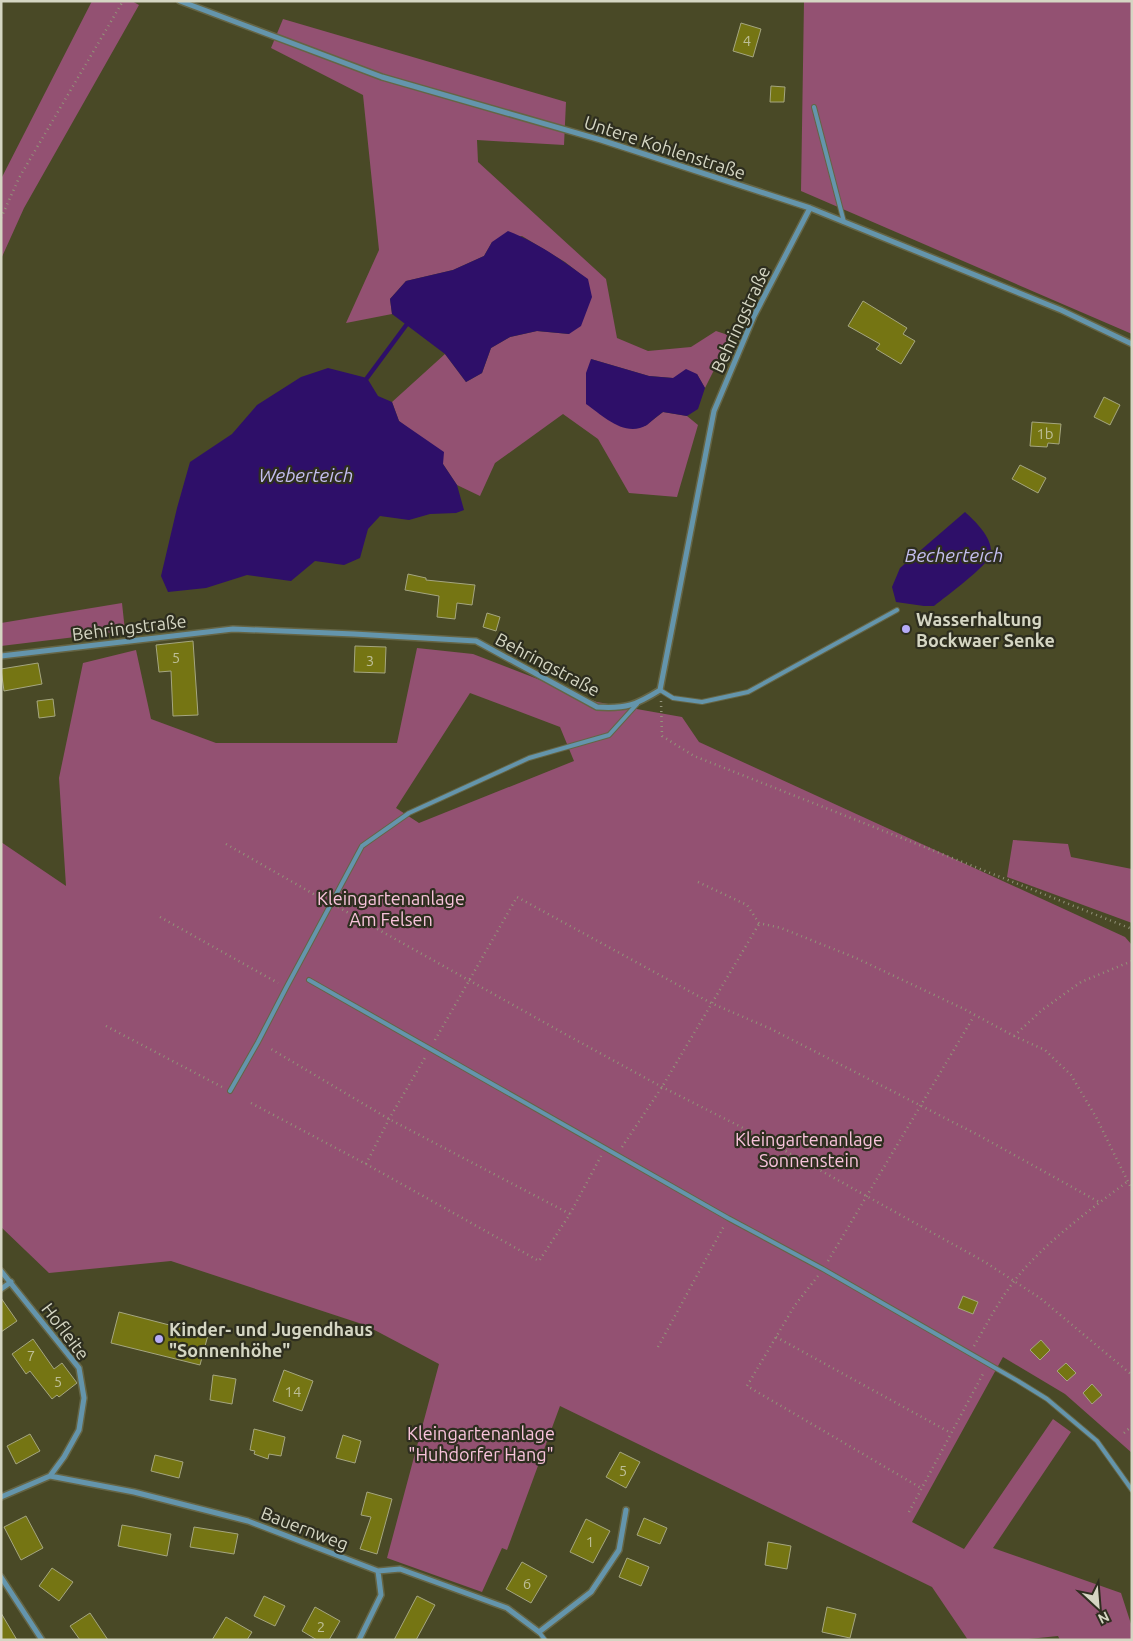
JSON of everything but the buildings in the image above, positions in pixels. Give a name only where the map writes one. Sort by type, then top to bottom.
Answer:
[{"type":"street","name":"Untere Kohlenstraße","points":[[180,1],[382,77],[601,140],[810,208],[1061,310],[1132,344]]},
{"type":"street","name":"Behringstraße","points":[[1,656],[233,629],[476,641],[597,707],[610,708],[636,704],[660,690],[714,411],[754,316],[810,208]]},
{"type":"street","name":"Hofleite","points":[[1,1271],[78,1368],[84,1398],[79,1430],[64,1457],[50,1476]]},
{"type":"street","points":[[1,1290],[11,1282]]},
{"type":"street","points":[[1,1497],[50,1476]]},
{"type":"street","name":"Bauernweg","points":[[50,1476],[134,1492],[248,1521],[378,1571],[400,1569],[507,1608],[539,1632]]},
{"type":"street","points":[[539,1632],[591,1592],[619,1550],[626,1510]]},
{"type":"street","points":[[359,1640],[382,1595],[378,1571]]},
{"type":"street","points":[[1,1577],[42,1640]]},
{"type":"lane","points":[[814,107],[844,222]]},
{"type":"lane","points":[[660,690],[673,698],[702,702],[748,692],[897,610]]},
{"type":"lane","points":[[230,1091],[362,846],[409,812],[529,758],[609,735],[636,704]]},
{"type":"lane","points":[[309,980],[728,1218],[823,1269],[1047,1399],[1097,1441],[1132,1490]]},
{"type":"lane","points":[[539,1632],[545,1640]]},
{"type":"path","points":[[1,218],[19,178],[123,1]]},
{"type":"path","points":[[660,690],[662,736],[694,756],[1132,929]]},
{"type":"path","points":[[226,844],[662,1087],[755,1134],[985,1262],[1040,1298],[1132,1375]]},
{"type":"path","points":[[698,882],[747,905],[759,923],[780,928],[856,958],[1046,1050],[1071,1075],[1096,1116],[1132,1190]]},
{"type":"path","points":[[366,1164],[389,1119],[517,896],[711,1003],[771,1029],[921,1105],[1099,1202]]},
{"type":"path","points":[[160,917],[286,988]]},
{"type":"path","points":[[617,1154],[662,1087],[759,923]]},
{"type":"path","points":[[1014,1036],[1042,1010],[1081,982],[1132,961]]},
{"type":"path","points":[[921,1488],[747,1386],[795,1305],[823,1269],[974,1016]]},
{"type":"path","points":[[106,1026],[230,1091]]},
{"type":"path","points":[[271,1049],[389,1119],[570,1214]]},
{"type":"path","points":[[252,1103],[366,1164],[539,1261],[570,1214],[606,1147]]},
{"type":"path","points":[[969,1354],[1014,1281],[1035,1258],[1099,1202],[1128,1180]]},
{"type":"path","points":[[658,1347],[728,1218]]},
{"type":"path","points":[[776,1337],[951,1433]]},
{"type":"path","points":[[909,1512],[988,1364]]},
{"type":"path","points":[[1124,1433],[1132,1426]]},
{"type":"green space","points":[[92,1],[132,1],[139,5],[24,208],[1,259],[1,179]]},
{"type":"green space","points":[[804,1],[1132,1],[1132,334],[801,191]]},
{"type":"green space","points":[[283,19],[566,102],[564,145],[477,140],[478,162],[606,279],[617,338],[648,351],[691,347],[716,331],[731,336],[705,388],[697,374],[673,378],[649,376],[591,359],[645,426],[663,412],[687,416],[698,425],[677,497],[629,493],[598,439],[563,414],[495,463],[480,496],[457,485],[443,464],[417,435],[399,421],[392,402],[445,354],[466,382],[482,373],[491,348],[510,337],[537,331],[569,334],[588,280],[565,262],[522,236],[492,242],[484,256],[453,270],[406,281],[390,299],[392,314],[346,323],[379,250],[363,95],[271,48]]},
{"type":"green space","points":[[122,603],[125,631],[1,646],[1,623]]},
{"type":"green space","points":[[417,648],[473,654],[597,702],[682,717],[699,742],[1125,937],[1132,945],[1132,1453],[1065,1394],[1003,1357],[912,1522],[964,1549],[1053,1419],[1071,1432],[993,1548],[1121,1593],[1132,1627],[1132,1640],[1060,1640],[1058,1636],[1019,1640],[968,1640],[932,1587],[560,1406],[507,1550],[502,1548],[482,1592],[387,1558],[439,1364],[365,1325],[171,1261],[49,1273],[1,1227],[1,842],[66,886],[59,778],[83,663],[136,650],[151,719],[216,743],[397,743]],"holes":[[[470,693],[560,727],[574,761],[419,823],[396,808]]]},
{"type":"green space","points":[[1013,840],[1068,844],[1071,857],[1132,869],[1132,923],[1007,877]]},
{"type":"water","points":[[508,231],[539,246],[588,279],[592,297],[581,326],[569,334],[537,331],[510,337],[491,348],[482,373],[466,382],[445,354],[392,314],[390,299],[406,281],[453,270],[484,256],[492,242]]},
{"type":"water","points":[[591,359],[649,376],[673,378],[686,369],[697,374],[705,388],[698,409],[687,416],[663,412],[647,425],[639,428],[631,429],[615,424],[586,404],[586,373]]},
{"type":"water","name":"Weberteich","points":[[328,368],[367,378],[378,396],[392,402],[399,421],[444,452],[443,464],[457,485],[464,510],[456,513],[430,514],[409,520],[380,516],[368,529],[360,558],[344,565],[315,561],[291,581],[247,575],[206,588],[168,592],[161,576],[190,462],[232,434],[257,405],[301,377]]},
{"type":"water","name":"Becherteich","points":[[965,512],[986,536],[991,548],[991,554],[983,566],[934,606],[896,602],[892,587],[900,568]]},
{"type":"waterway","points":[[367,378],[407,324]]},
{"type":"place","name":"Wasserhaltung Bockwaer Senke","points":[[906,629]]},
{"type":"place","name":"Kinder- und Jugendhaus \"Sonnenhöhe\"","points":[[159,1339]]},
{"type":"park label","name":"Kleingartenanlage Am Felsen","points":[[391,908]]},
{"type":"park label","name":"Kleingartenanlage Sonnenstein","points":[[809,1149]]},
{"type":"park label","name":"Kleingartenanlage \"Huhdorfer Hang\"","points":[[481,1444]]}]
